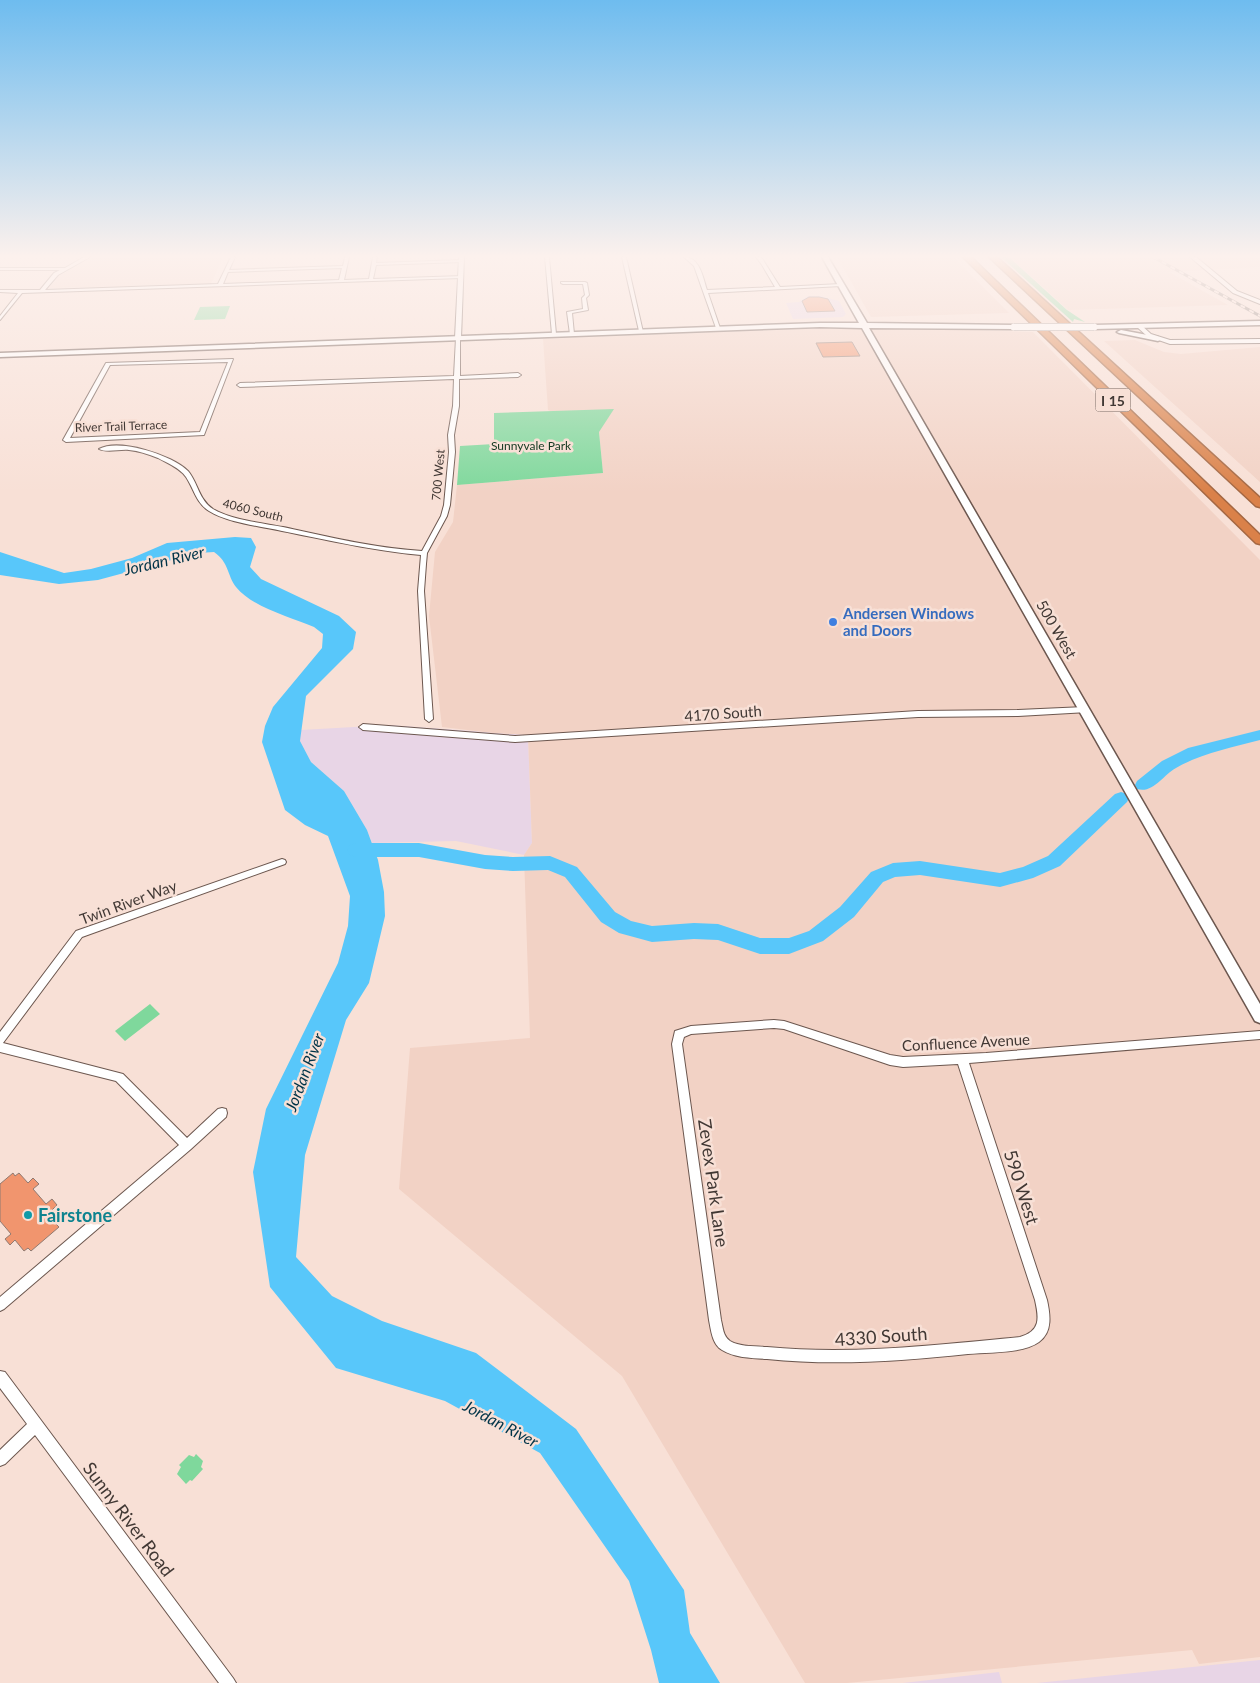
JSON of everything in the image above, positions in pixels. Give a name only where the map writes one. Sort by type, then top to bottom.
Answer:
[{"type":"highway","name":"I 15","points":[[1046,336],[1260,542]]},
{"type":"highway","name":"I 15","points":[[1076,336],[1260,504]]},
{"type":"main road","points":[[1,355],[517,336]]},
{"type":"main road","name":"500 West","points":[[869,336],[1260,1018]]},
{"type":"main road","points":[[1140,336],[1158,339]]},
{"type":"street","points":[[1149,336],[1158,339],[1182,342],[1260,340]]},
{"type":"street","name":"700 West","points":[[429,719],[421,592],[424,553],[444,516],[447,505],[452,452],[451,435],[456,406],[458,338]]},
{"type":"street","points":[[134,363],[141,349]]},
{"type":"street","points":[[145,363],[152,349]]},
{"type":"street","points":[[108,364],[231,360],[202,434]]},
{"type":"street","name":"River Trail Terrace","points":[[108,364],[66,440],[202,434]]},
{"type":"street","points":[[240,385],[518,375]]},
{"type":"street","name":"4060 South","points":[[102,449],[132,447],[148,450],[185,471],[201,503],[213,512],[253,523],[390,551],[424,553]]},
{"type":"street","name":"4170 South","points":[[363,726],[516,739],[918,714],[1084,710]]},
{"type":"street","name":"Twin River Way","points":[[0,1040],[79,934],[282,862]]},
{"type":"street","name":"Confluence Avenue","points":[[679,1034],[691,1030],[762,1024],[784,1025],[890,1060],[903,1062],[1260,1035]]},
{"type":"street","name":"Zevex Park Lane","points":[[679,1034],[677,1044],[719,1338]]},
{"type":"street","points":[[0,1047],[119,1077],[187,1145]]},
{"type":"street","name":"590 West","points":[[962,1058],[1042,1300],[1045,1312],[1043,1327]]},
{"type":"street","points":[[0,1305],[222,1113]]},
{"type":"street","name":"4330 South","points":[[719,1338],[730,1348],[741,1350],[781,1355],[861,1357],[1020,1343],[1034,1339],[1043,1327]]},
{"type":"street","name":"Sunny River Road","points":[[0,1378],[228,1683]]},
{"type":"street","points":[[0,1460],[36,1425]]},
{"type":"shaded area","points":[[634,336],[1037,336],[1260,560],[1260,1657],[1199,1664],[1192,1650],[847,1683],[805,1683],[622,1376],[399,1189],[410,1048],[530,1038],[524,855],[532,843],[528,735],[442,727],[429,616],[435,552],[453,522],[457,485],[603,473],[599,432],[548,410],[543,339]]},
{"type":"shaded area","points":[[1135,340],[1164,352],[1181,354],[1260,347],[1260,482],[1104,341]]},
{"type":"shaded area","points":[[389,725],[528,735],[532,843],[524,855],[456,841],[372,843],[367,830],[344,791],[311,762],[300,741],[301,730]]},
{"type":"shaded area","points":[[1260,1660],[1260,1683],[1037,1683]]},
{"type":"shaded area","points":[[999,1672],[1002,1683],[903,1683]]},
{"type":"green space","name":"Sunnyvale Park","points":[[614,409],[599,432],[603,473],[457,485],[460,446],[494,444],[494,413]]},
{"type":"green space","points":[[150,1004],[160,1014],[125,1041],[115,1031]]},
{"type":"green space","points":[[196,1454],[203,1461],[201,1467],[203,1469],[192,1481],[190,1480],[186,1484],[177,1474],[181,1467],[179,1465],[189,1455],[194,1457]]},
{"type":"water","name":"Jordan River","points":[[235,537],[251,538],[256,547],[250,567],[261,579],[339,616],[356,632],[353,649],[306,696],[300,741],[311,762],[344,791],[367,830],[378,860],[384,892],[385,916],[369,983],[346,1020],[305,1155],[296,1257],[332,1296],[382,1321],[476,1353],[576,1429],[684,1590],[690,1633],[720,1683],[659,1683],[651,1650],[629,1581],[540,1453],[445,1401],[336,1368],[270,1287],[253,1172],[266,1109],[338,963],[348,926],[350,896],[328,836],[305,825],[285,810],[262,742],[265,726],[273,707],[322,648],[323,634],[314,627],[261,606],[243,594],[233,582],[225,564],[214,552],[198,553],[98,580],[59,584],[0,575],[0,552],[64,573],[91,569],[132,558],[167,543]]},
{"type":"building","points":[[852,342],[860,356],[823,357],[816,343]]},
{"type":"building","name":"Fairstone","points":[[13,1173],[15,1176],[19,1173],[28,1183],[33,1178],[39,1184],[33,1189],[46,1204],[52,1199],[57,1205],[52,1210],[61,1220],[56,1224],[59,1227],[31,1251],[28,1248],[24,1251],[15,1240],[10,1245],[5,1239],[11,1234],[0,1221],[0,1184]]},
{"type":"waterway","points":[[1143,785],[1168,765],[1194,752],[1260,735]]},
{"type":"waterway","points":[[356,850],[419,850],[485,862],[513,864],[550,863],[571,872],[608,917],[626,928],[652,934],[694,931],[718,932],[760,946],[789,946],[816,936],[847,912],[877,877],[893,870],[920,868],[1000,880],[1027,873],[1054,861],[1121,798]]},
{"type":"place","name":"Andersen Windows and Doors","points":[[833,622]]},
{"type":"place","name":"Fairstone","points":[[28,1215]]}]
